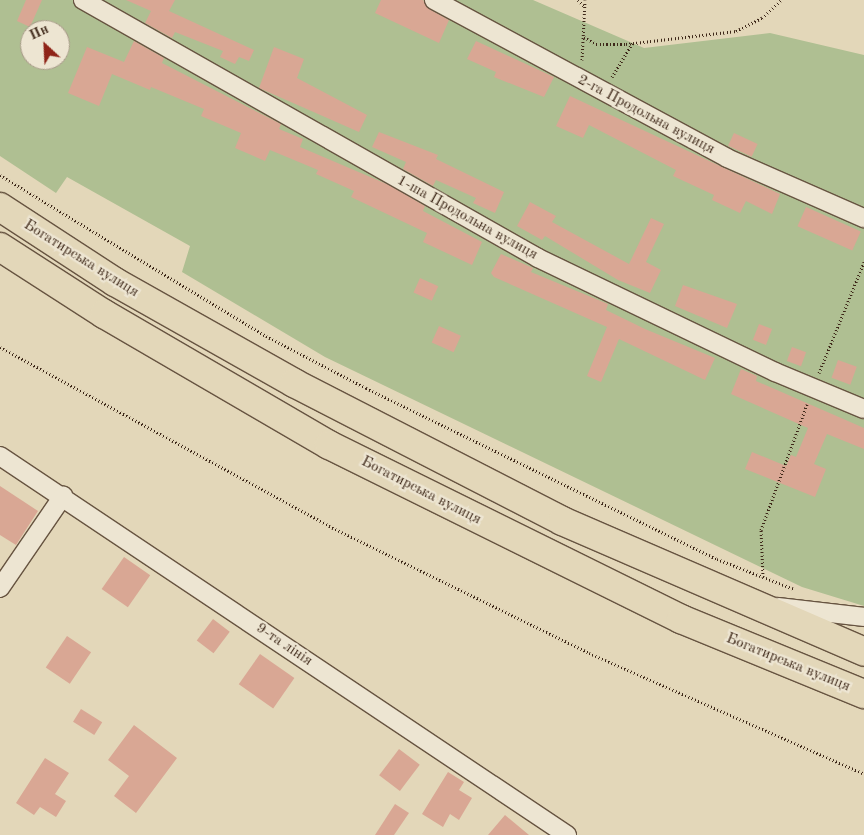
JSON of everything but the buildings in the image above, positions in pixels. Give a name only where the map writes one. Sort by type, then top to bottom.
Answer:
[{"type":"main road","name":"Богатирська вулиця","points":[[0,207],[115,282],[294,383],[562,522],[864,652]]},
{"type":"main road","name":"Богатирська вулиця","points":[[0,246],[104,314],[329,445],[663,610],[864,694]]},
{"type":"street","name":"1-ша Продольна вулиця","points":[[84,0],[538,258],[813,388],[864,409]]},
{"type":"street","name":"2-га Продольна вулиця","points":[[434,0],[577,80],[727,158],[864,218]]},
{"type":"street","name":"9-та лінія","points":[[0,456],[63,496],[567,835]]},
{"type":"street","points":[[0,588],[63,496]]},
{"type":"street","points":[[749,603],[864,617]]},
{"type":"path","points":[[578,0],[585,6]]},
{"type":"path","points":[[577,80],[584,37],[585,0]]},
{"type":"path","points":[[584,37],[596,44],[736,31],[762,18],[781,0]]},
{"type":"path","points":[[604,94],[633,42]]},
{"type":"path","points":[[0,175],[266,336],[717,559],[802,593]]},
{"type":"path","points":[[763,577],[761,530],[813,388],[864,262]]},
{"type":"path","points":[[0,347],[329,526],[589,653],[864,774]]},
{"type":"green space","points":[[0,0],[533,0],[644,48],[770,33],[864,55],[864,606],[802,587],[325,357],[182,272],[190,246],[67,177],[56,193],[0,156]]}]
